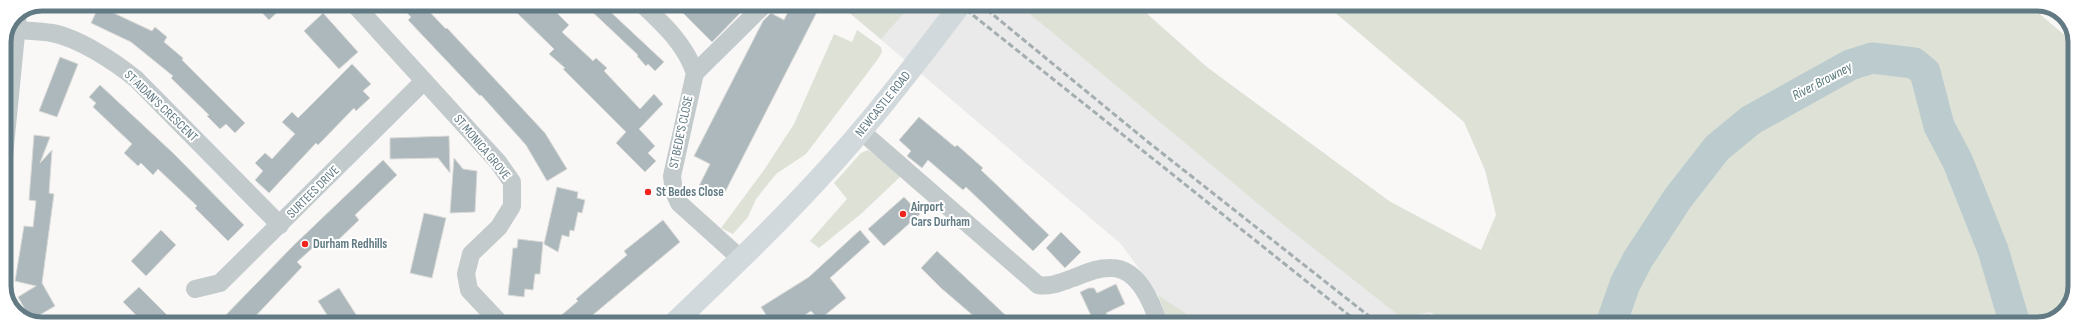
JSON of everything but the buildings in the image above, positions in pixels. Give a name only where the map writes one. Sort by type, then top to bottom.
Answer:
[{"type":"highway","name":"NEWCASTLE ROAD","points":[[741,259],[800,199],[861,131],[956,11]]},
{"type":"highway","points":[[680,317],[741,259]]},
{"type":"street","name":"ST MONICA GROVE","points":[[360,11],[498,162],[512,182],[512,206],[499,227],[471,254],[466,274],[469,290],[494,317]]},
{"type":"street","points":[[649,11],[674,35],[689,57],[694,73],[758,11]]},
{"type":"street","name":"ST AIDAN'S CRESCENT","points":[[18,22],[53,33],[86,46],[115,62],[136,79],[280,225]]},
{"type":"street","points":[[11,89],[18,23]]},
{"type":"street","name":"ST BEDE'S CLOSE","points":[[694,73],[672,176],[674,192],[679,203],[741,259]]},
{"type":"street","name":"SURTEES DRIVE","points":[[195,289],[220,283],[424,81]]},
{"type":"street","points":[[861,131],[1038,285],[1047,286],[1098,269],[1113,268],[1129,275],[1142,285],[1155,317]]},
{"type":"shaded area","points":[[847,11],[1144,11],[1208,68],[1389,201],[1431,317],[1191,317],[1158,295],[1121,244]]},
{"type":"shaded area","points":[[847,11],[906,11],[881,39]]},
{"type":"shaded area","points":[[1026,11],[1144,11],[1208,68],[1389,201],[1481,250],[1496,215],[1485,170],[1464,122],[1333,11],[2036,11],[2067,38],[2068,40],[2068,290],[2062,305],[2053,313],[2043,316],[1439,317],[1429,312],[1401,317],[1279,221]]},
{"type":"shaded area","points":[[857,30],[881,47],[882,52],[878,59],[806,154],[776,174],[756,199],[748,217],[733,234],[721,228],[764,170],[794,124],[834,34],[852,42]]},
{"type":"shaded area","points":[[868,150],[902,175],[862,213],[819,248],[810,241],[847,199],[834,183],[861,153]]},
{"type":"shaded area","points":[[1158,295],[1191,317],[1166,317]]},
{"type":"waterway","name":"River Browney","points":[[1613,317],[1625,284],[1638,259],[1678,198],[1717,148],[1751,120],[1850,65],[1872,58],[1914,63],[1925,72],[1939,126],[1958,162],[1993,250],[2013,317]]},
{"type":"railway","points":[[968,11],[1351,317]]},
{"type":"railway","points":[[989,11],[1148,142],[1370,317]]},
{"type":"place","name":"St Bedes Close","points":[[648,192]]},
{"type":"place","name":"Airport Cars Durham","points":[[903,214]]},
{"type":"place","name":"Durham Redhills","points":[[305,244]]}]
